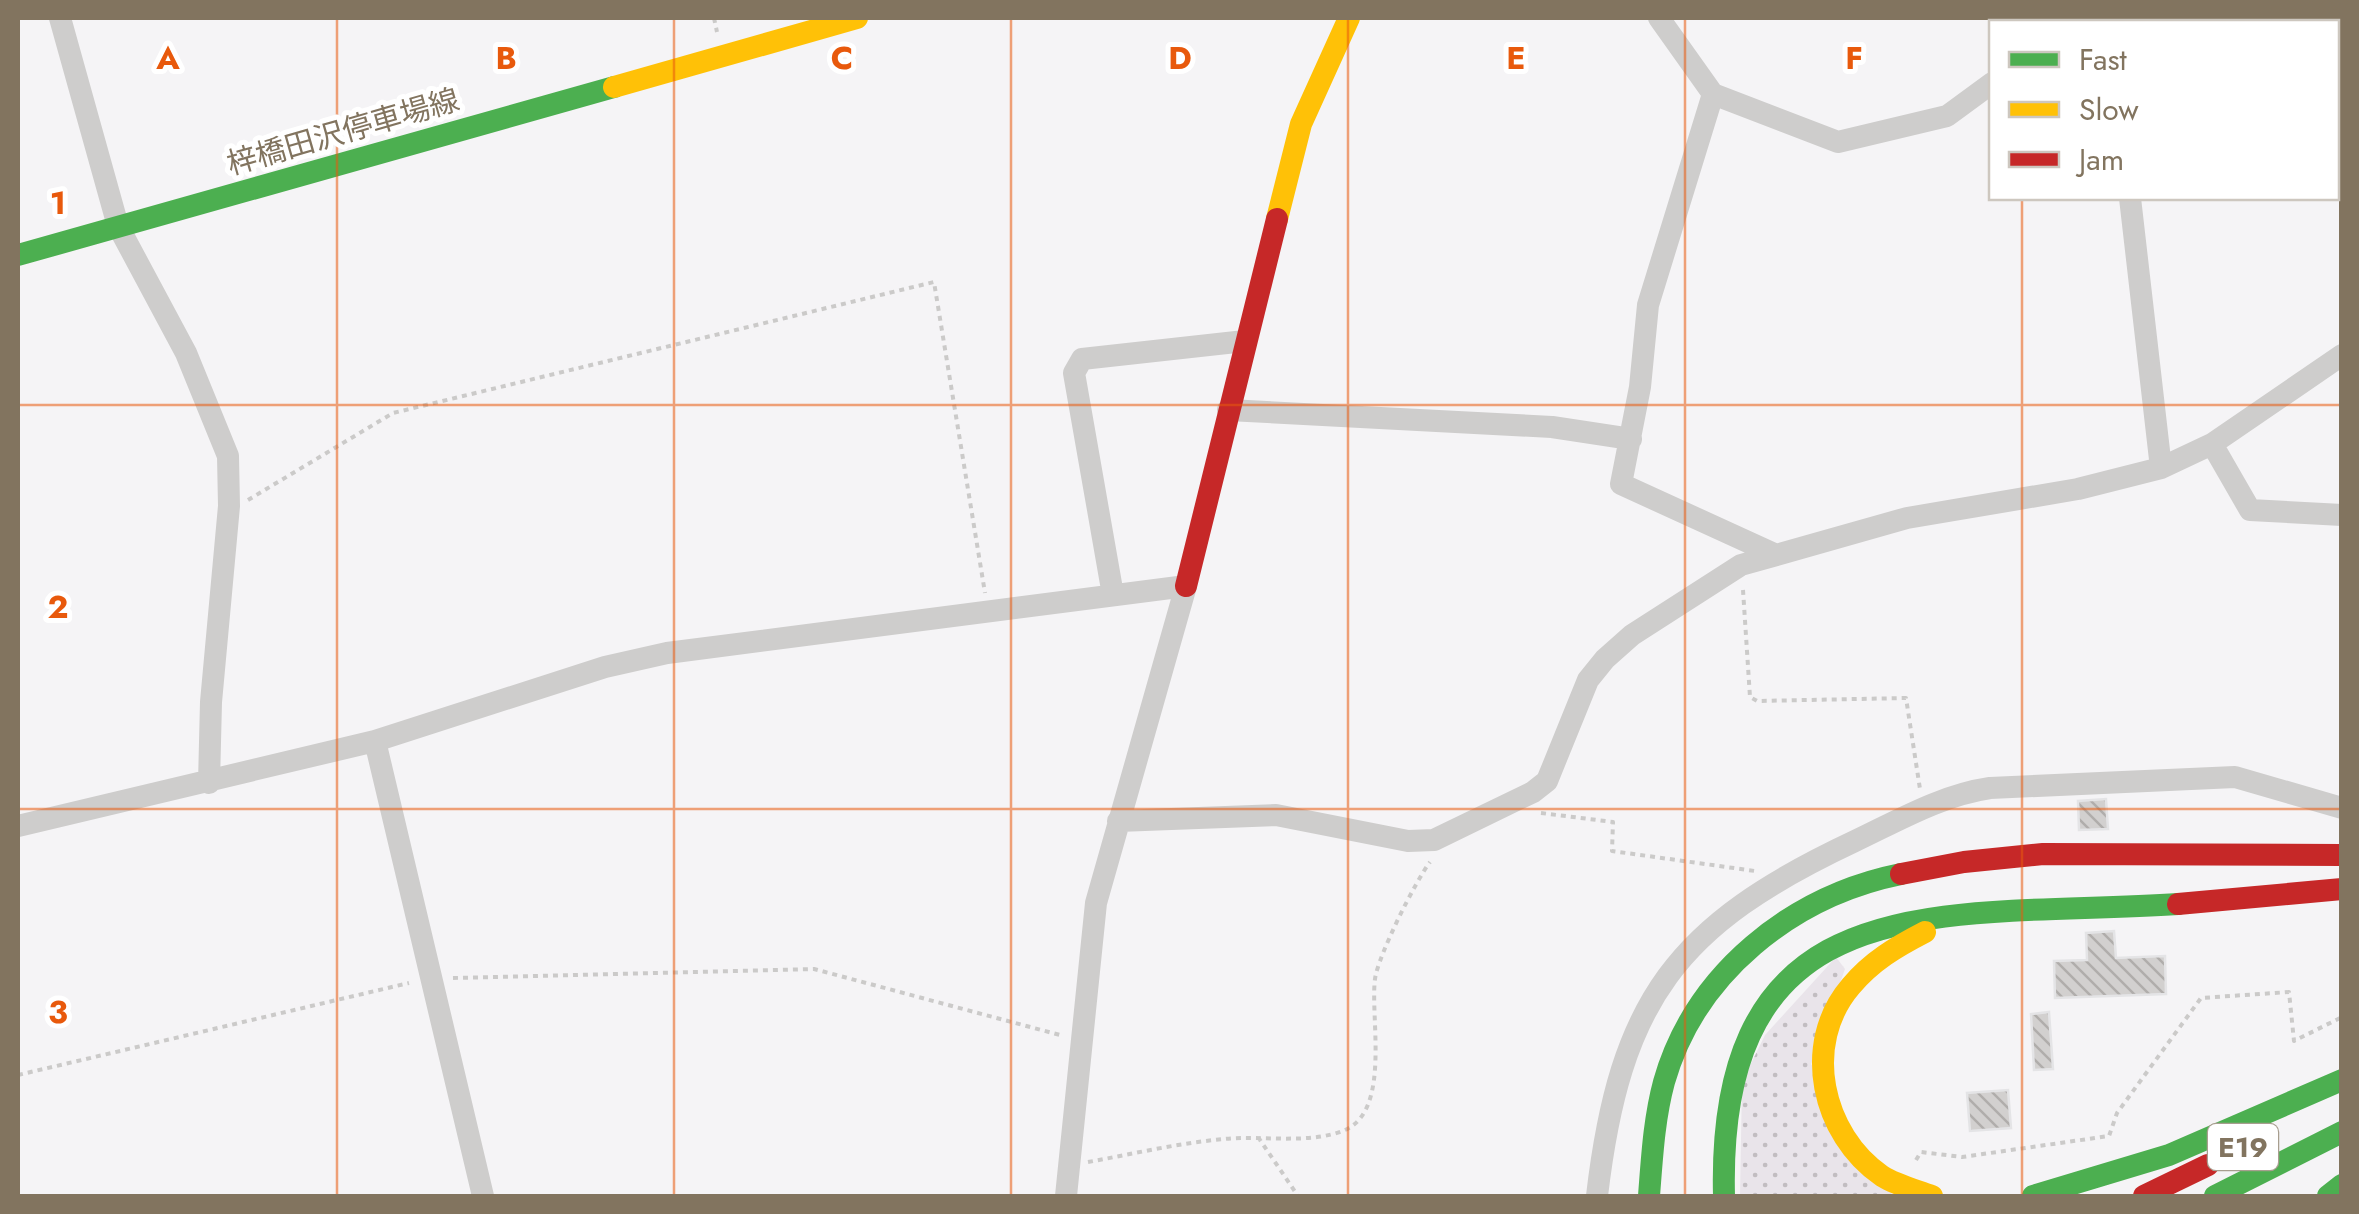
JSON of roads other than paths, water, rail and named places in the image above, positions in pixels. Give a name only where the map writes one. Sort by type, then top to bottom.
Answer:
[{"type":"main road","name":"梓橋田沢停車場線","points":[[18,254],[857,18]]},
{"type":"main road","points":[[1186,586],[1301,124],[1349,18]]},
{"type":"main road","points":[[1648,1196],[1658,1108],[1667,1070],[1687,1023],[1722,970],[1772,926],[1818,899],[1878,880],[1962,863],[2192,852],[2342,855]]},
{"type":"main road","points":[[1729,1028],[1757,985],[1789,951],[1888,890],[1962,863]]},
{"type":"main road","points":[[1724,1196],[1722,1135],[1734,1069],[1760,1019],[1798,974],[1848,938],[1873,928],[2002,914],[2200,904],[2342,889]]},
{"type":"main road","points":[[1932,1196],[1877,1173],[1847,1144],[1825,1096],[1822,1044],[1849,982],[1879,956],[1918,934],[2002,914]]},
{"type":"main road","points":[[2034,1196],[2169,1156],[2342,1080]]},
{"type":"main road","name":"E19","points":[[2144,1196],[2342,1097]]},
{"type":"main road","name":"E19","points":[[2215,1196],[2342,1132]]},
{"type":"main road","points":[[2328,1196],[2342,1185]]},
{"type":"street","points":[[60,18],[118,226],[211,408],[228,456],[229,506],[211,702],[209,783]]},
{"type":"street","points":[[1659,18],[1714,94],[1838,142],[1947,116],[1989,85]]},
{"type":"street","points":[[1714,94],[1648,305],[1631,438],[1621,484],[1772,553]]},
{"type":"street","points":[[2130,200],[2160,468]]},
{"type":"street","points":[[1113,596],[1074,373],[1082,358],[1245,341]]},
{"type":"street","points":[[1118,821],[1276,815],[1408,842],[1434,840],[1507,805],[1547,780],[1588,680],[1605,659],[1632,636],[1741,565],[1772,553],[1907,518],[2078,488],[2160,468],[2212,444],[2342,355]]},
{"type":"street","points":[[1228,410],[1552,426],[1631,438]]},
{"type":"street","points":[[2212,444],[2250,510],[2342,515]]},
{"type":"street","points":[[18,826],[375,741],[605,667],[652,657],[1186,586],[1096,904],[1066,1196]]},
{"type":"street","points":[[375,741],[483,1196]]},
{"type":"street","points":[[1598,1196],[1610,1107],[1640,1020],[1700,938],[1732,909],[1777,881],[1927,807],[1990,788],[2235,778],[2342,808]]}]
